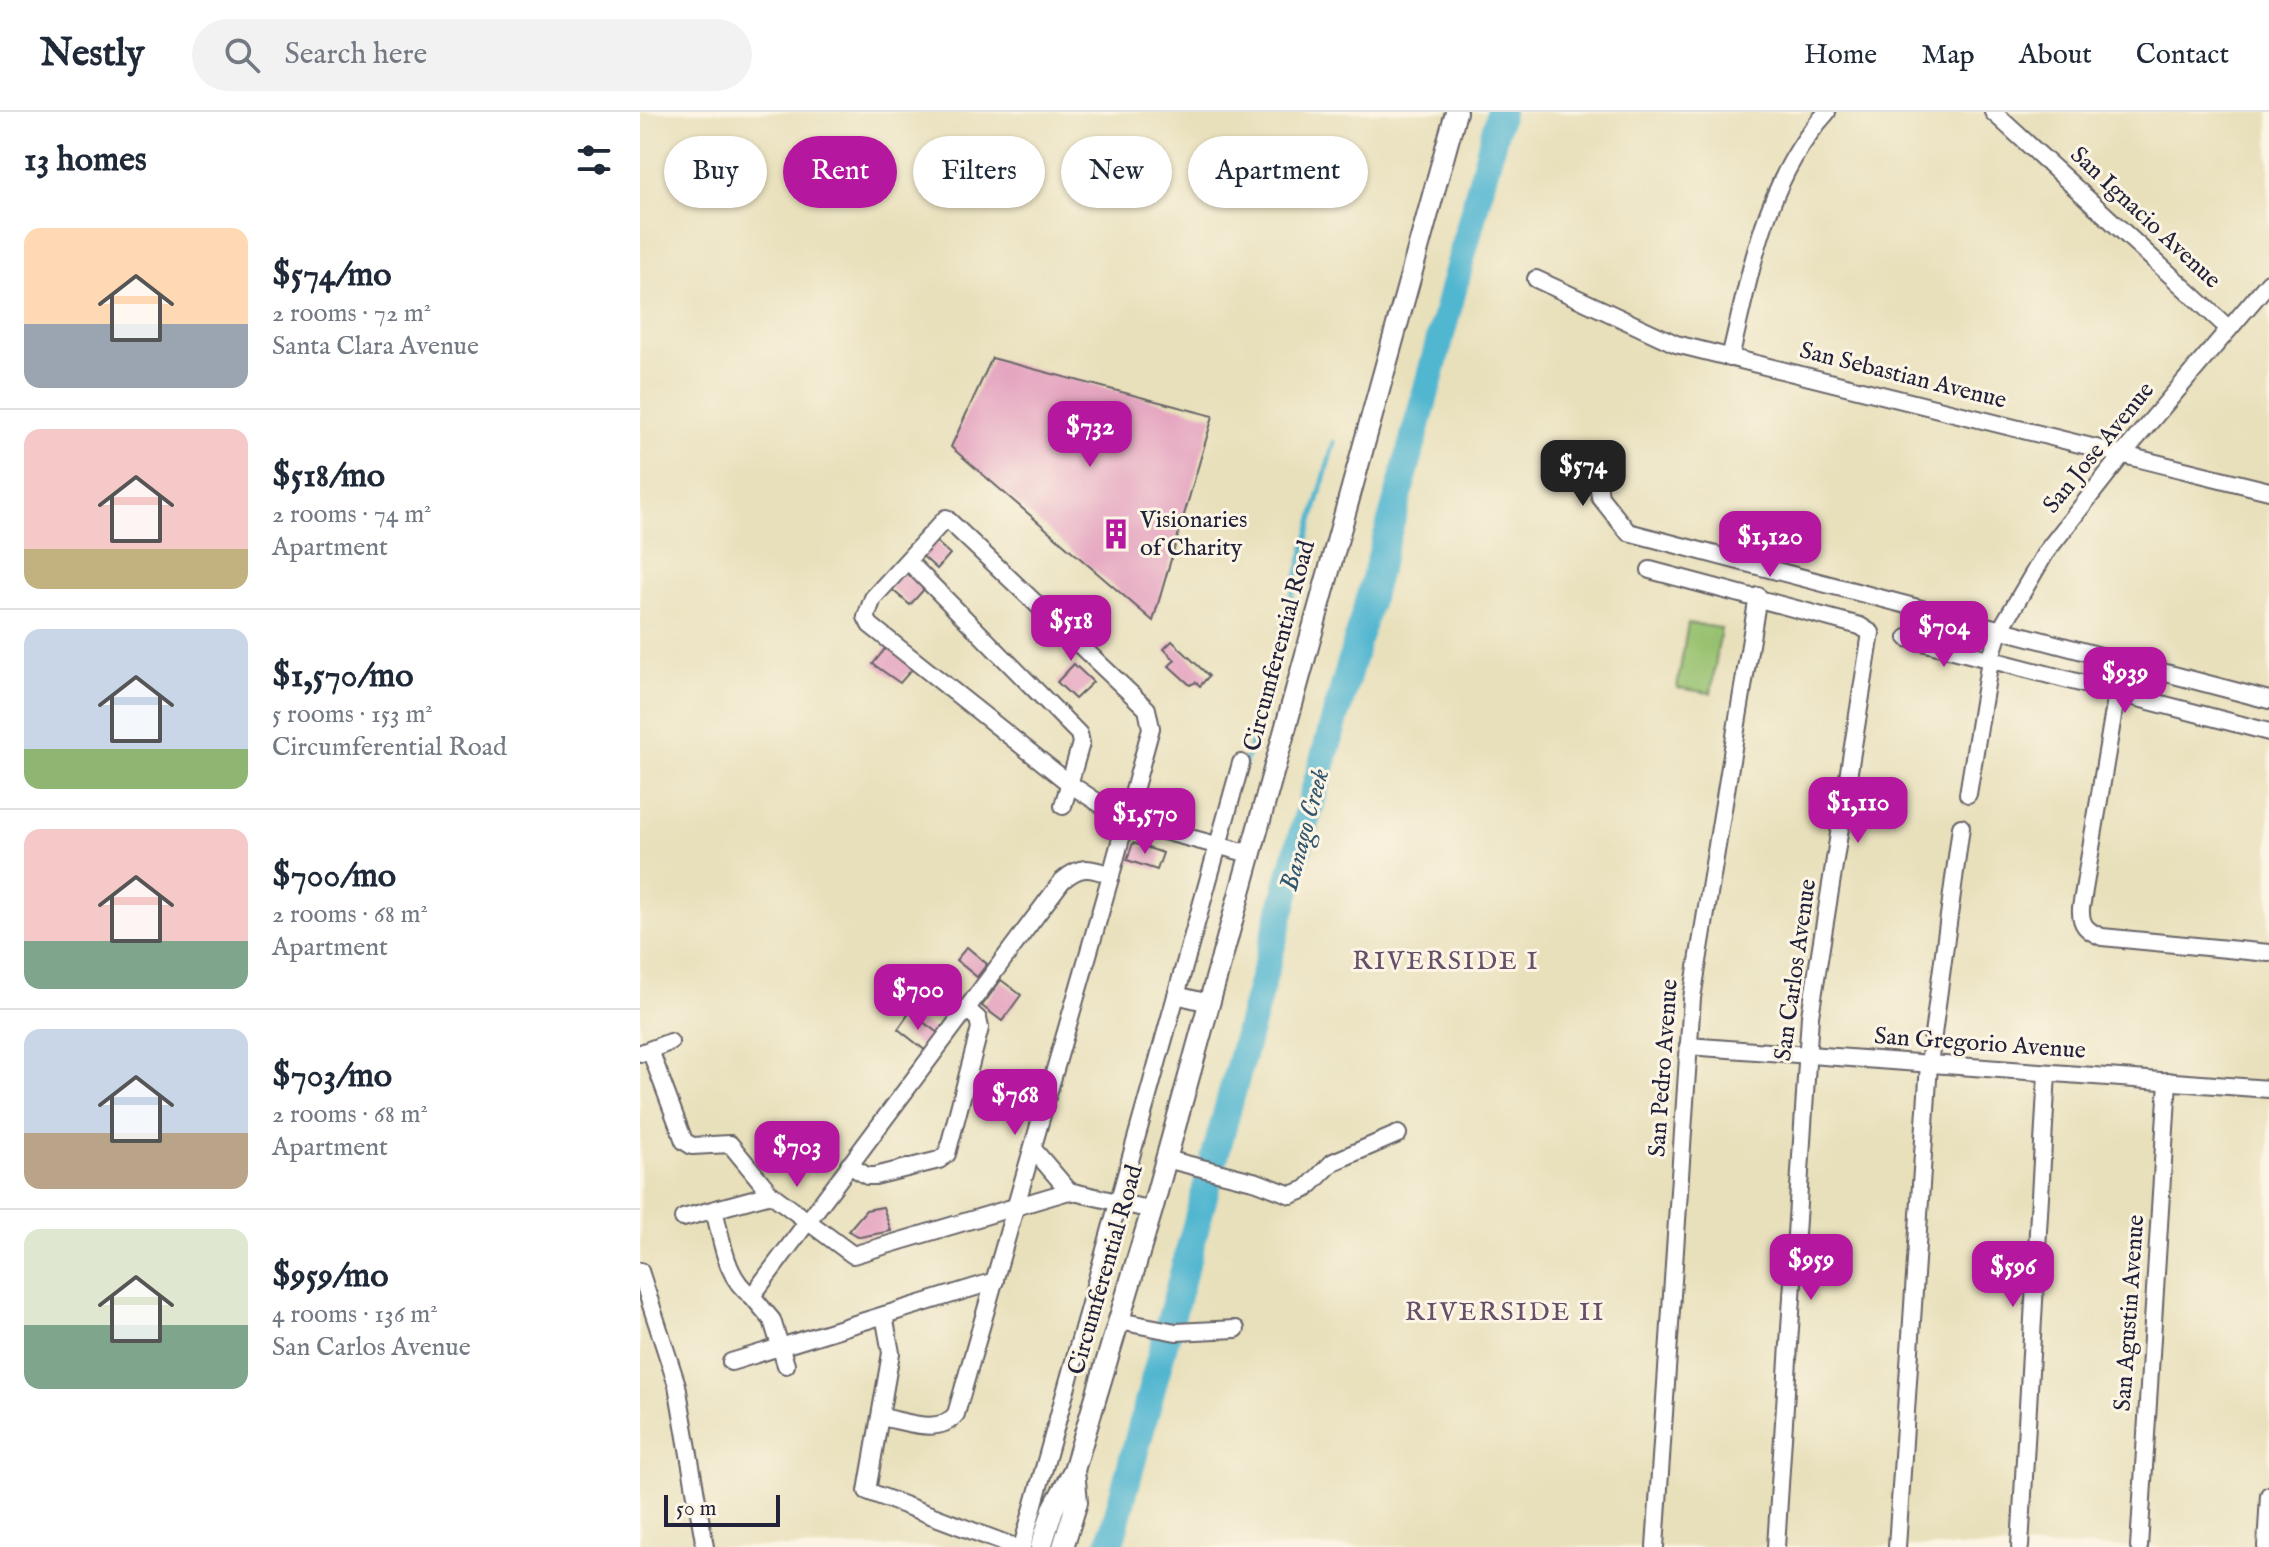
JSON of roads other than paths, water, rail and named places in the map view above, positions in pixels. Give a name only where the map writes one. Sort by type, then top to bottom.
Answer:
[{"type":"main road","name":"Circumferential Road","points":[[1063,1547],[1077,1502],[1070,1417],[1119,1321],[1152,1210],[1166,1159],[1188,998],[1230,849],[1456,112]]},
{"type":"main road","name":"Circumferential Road","points":[[1041,1547],[1053,1509],[1074,1470]]},
{"type":"street","points":[[1730,358],[1767,208],[1805,136],[1827,112]]},
{"type":"street","name":"San Ignacio Avenue","points":[[1993,112],[2228,328]]},
{"type":"street","name":"San Sebastian Avenue","points":[[1536,279],[1648,334],[1730,358],[2269,491]]},
{"type":"street","name":"San Jose Avenue","points":[[1968,794],[1990,660],[1999,632],[2046,552],[2122,455],[2269,282]]},
{"type":"street","points":[[1595,459],[1600,497],[1628,532],[1999,632],[2269,700]]},
{"type":"street","points":[[881,1417],[930,1426],[949,1423],[960,1402],[1111,875],[1126,821],[1151,728],[1147,709],[955,523],[946,518],[940,521],[873,598],[866,617],[870,625],[1070,784],[1126,821],[1230,849]]},
{"type":"street","points":[[908,561],[1072,724],[1081,743],[1063,806]]},
{"type":"street","name":"San Carlos Avenue","points":[[1650,570],[1758,596],[1860,626],[1871,633],[1810,1016],[1776,1547]]},
{"type":"street","name":"San Pedro Avenue","points":[[1655,1547],[1688,1046],[1698,951],[1758,596]]},
{"type":"street","points":[[1907,638],[2269,732]]},
{"type":"street","points":[[2117,692],[2081,908],[2080,919],[2085,928],[2102,937],[2269,953]]},
{"type":"street","points":[[1022,1547],[1070,1417],[1123,1204],[1188,998],[1230,849],[1241,763]]},
{"type":"street","points":[[1897,1547],[1929,1064],[1961,827]]},
{"type":"street","points":[[752,1296],[1062,881],[1074,870],[1087,866],[1111,875]]},
{"type":"street","points":[[849,1165],[867,1176],[875,1176],[939,1160],[947,1154],[980,1028],[978,1019],[968,1010]]},
{"type":"street","points":[[670,1042],[645,1052],[684,1141],[692,1146],[730,1144],[771,1194],[846,1252],[860,1255],[1069,1191],[1152,1210]]},
{"type":"street","name":"San Gregorio Avenue","points":[[1688,1046],[2269,1089]]},
{"type":"street","points":[[2020,1547],[2047,1073]]},
{"type":"street","name":"San Agustin Avenue","points":[[2139,1547],[2168,1081]]},
{"type":"street","points":[[1166,1159],[1213,1170],[1291,1195],[1306,1189],[1333,1162],[1398,1134]]},
{"type":"street","points":[[1033,1149],[1069,1191]]},
{"type":"street","points":[[683,1218],[771,1194]]},
{"type":"street","points":[[714,1210],[732,1274],[742,1290],[752,1296],[772,1320],[786,1365]]},
{"type":"street","points":[[640,1271],[677,1385],[705,1547]]},
{"type":"street","points":[[731,1362],[995,1281]]},
{"type":"street","points":[[884,1315],[891,1344],[867,1491],[1015,1547]]},
{"type":"street","points":[[1119,1321],[1168,1330],[1236,1329]]},
{"type":"street","points":[[2266,1547],[2269,1495]]},
{"type":"waterway","name":"Banago Creek","points":[[1109,1547],[1301,838],[1400,490],[1500,112]]},
{"type":"waterway","points":[[1245,764],[1334,442]]},
{"type":"place","name":"Visionaries of Charity","points":[[1116,534]]},
{"type":"district","name":"RIVERSIDE I","points":[[1446,961]]},
{"type":"district","name":"RIVERSIDE II","points":[[1505,1312]]}]
